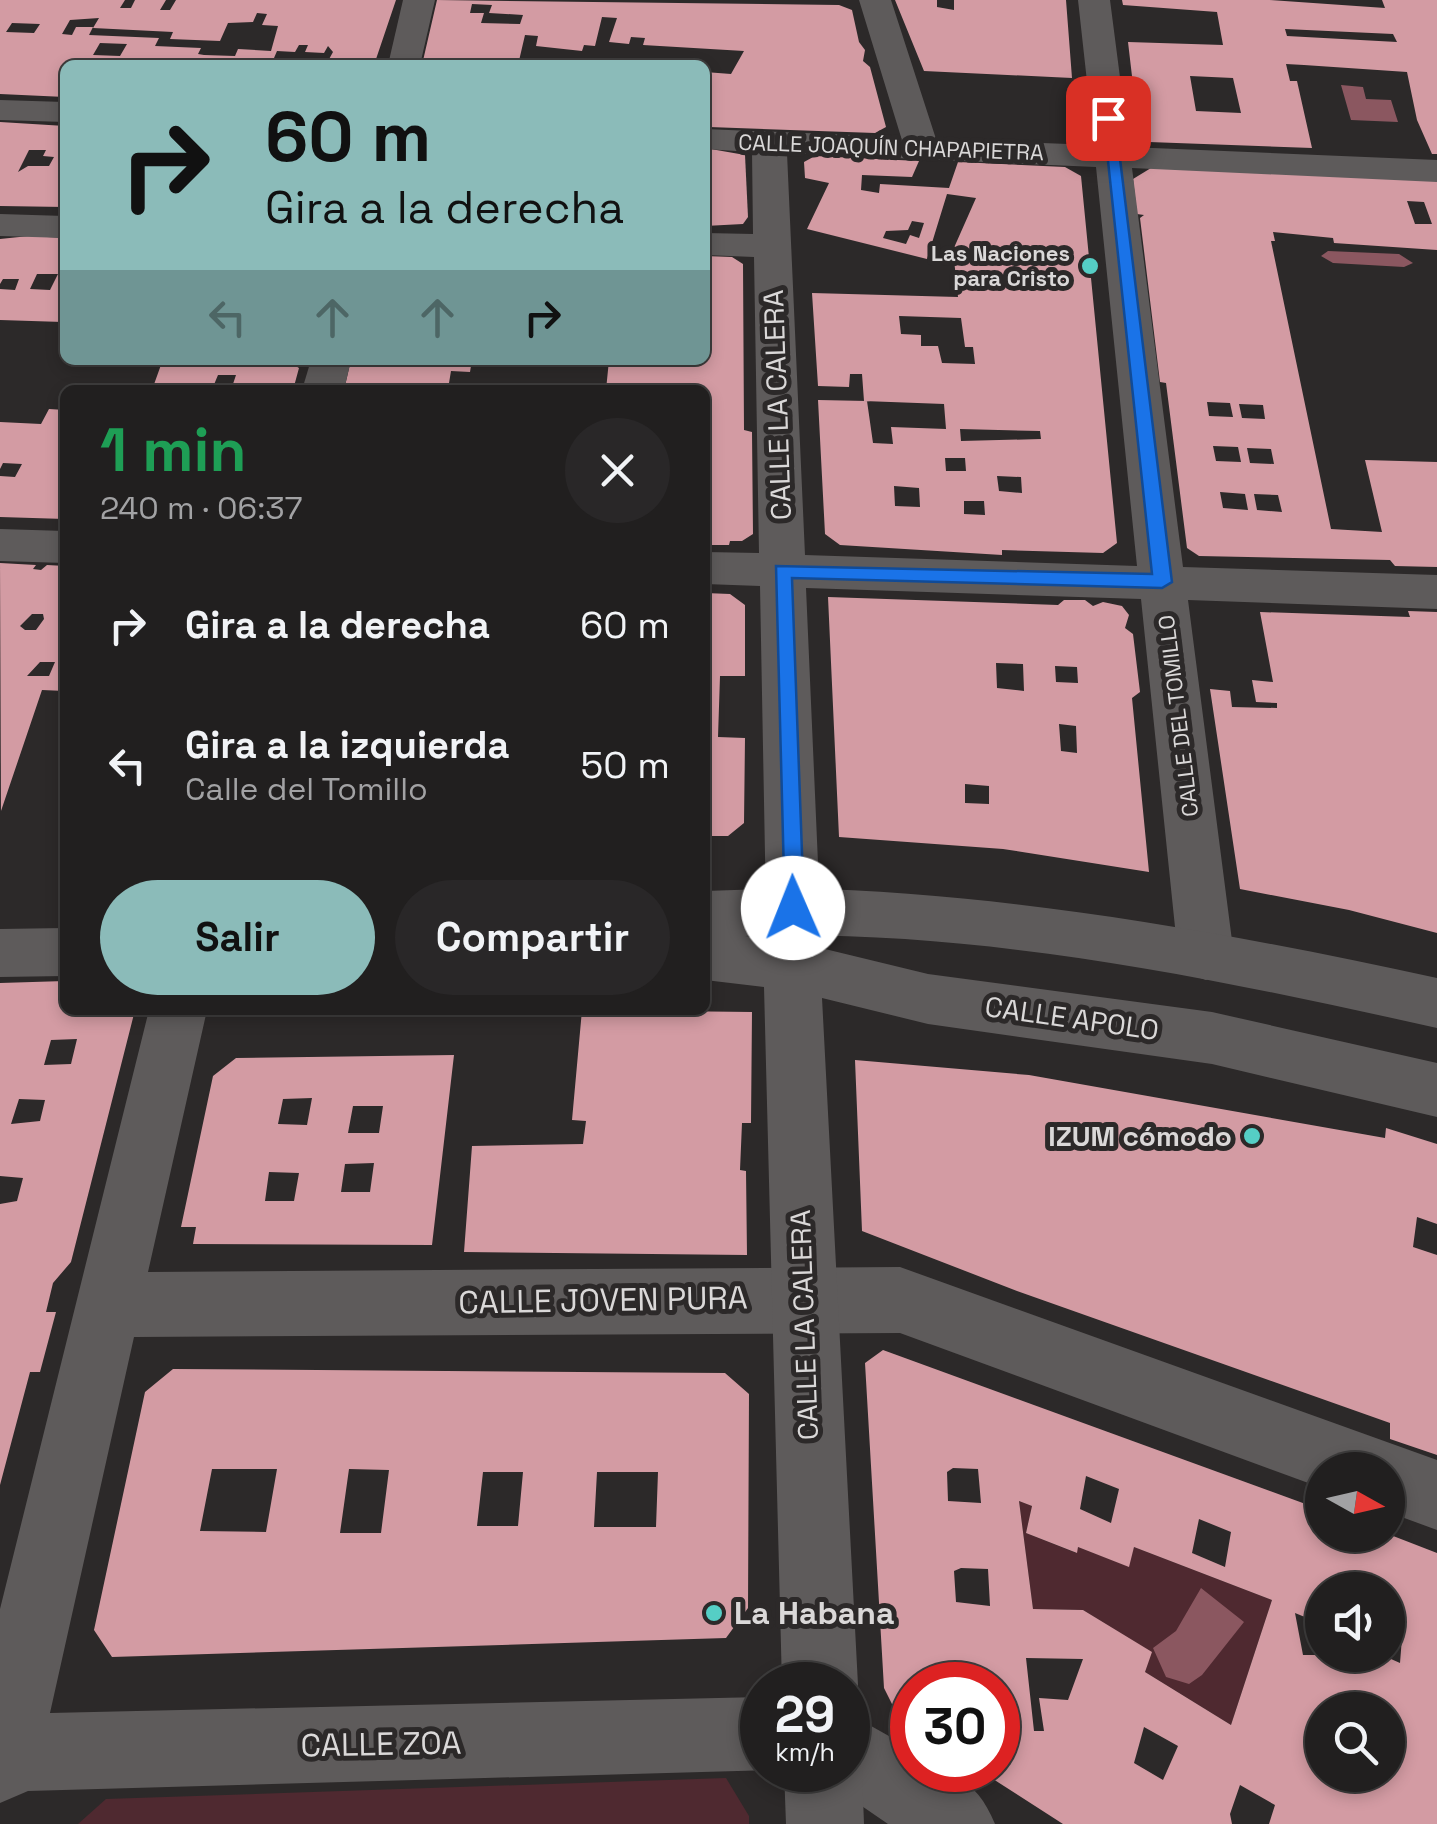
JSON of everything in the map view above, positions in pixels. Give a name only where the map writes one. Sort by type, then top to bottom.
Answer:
[{"type":"street","points":[[405,60],[419,0]]},
{"type":"street","points":[[875,0],[922,148]]},
{"type":"street","name":"CALLE DEL TOMILLO","points":[[1094,0],[1206,956]]},
{"type":"street","points":[[0,110],[60,112]]},
{"type":"street","name":"CALLE JOAQUÍN CHAPAPIETRA","points":[[710,139],[1437,170]]},
{"type":"street","name":"CALLE LA CALERA","points":[[769,142],[802,1298],[819,1662]]},
{"type":"street","points":[[0,225],[60,227]]},
{"type":"street","points":[[710,244],[772,246]]},
{"type":"street","points":[[0,544],[60,547]]},
{"type":"street","points":[[710,568],[1437,592]]},
{"type":"street","name":"CALLE APOLO","points":[[710,915],[792,937],[928,999],[1212,1038],[1437,1090]]},
{"type":"street","name":"CALLE APOLO","points":[[710,955],[792,937],[1007,926],[1206,956],[1437,1003]]},
{"type":"street","points":[[0,953],[60,952]]},
{"type":"street","points":[[1,1757],[177,1015]]},
{"type":"street","name":"CALLE JOVEN PURA","points":[[109,1305],[900,1300],[1318,1452]]},
{"type":"street","points":[[1405,1483],[1437,1495]]},
{"type":"street","name":"CALLE ZOA","points":[[1,1757],[740,1736]]},
{"type":"street","points":[[870,1767],[956,1824]]},
{"type":"street","points":[[824,1792],[825,1824]]},
{"type":"shaded area","points":[[1341,85],[1363,87],[1366,99],[1391,100],[1398,122],[1351,120]]},
{"type":"shaded area","points":[[1328,251],[1399,254],[1413,263],[1404,267],[1333,263],[1321,256]]},
{"type":"shaded area","points":[[1019,1501],[1032,1506],[1026,1533],[1076,1553],[1078,1547],[1128,1566],[1134,1547],[1272,1600],[1231,1725],[1145,1672],[1151,1652],[1083,1610],[1033,1609]]},
{"type":"shaded area","points":[[1201,1588],[1244,1622],[1202,1675],[1189,1684],[1166,1677],[1153,1648],[1176,1631]]},
{"type":"shaded area","points":[[726,1778],[749,1816],[749,1824],[78,1824],[106,1799]]},
{"type":"building","points":[[0,0],[125,0],[120,8],[131,8],[135,0],[166,0],[160,10],[170,10],[176,0],[396,0],[376,60],[329,60],[333,52],[328,46],[324,53],[305,52],[308,45],[299,45],[295,52],[277,51],[274,58],[310,60],[60,60],[60,97],[0,94]],"holes":[[[257,13],[267,14],[262,25],[278,26],[271,51],[238,49],[235,56],[204,55],[198,54],[201,48],[155,46],[159,38],[89,35],[93,27],[76,27],[72,35],[62,34],[70,20],[99,18],[93,28],[173,32],[170,39],[220,41],[228,23],[253,22]],[[12,23],[40,24],[34,33],[6,32]],[[100,43],[127,44],[120,56],[93,55]]]},
{"type":"building","points":[[437,0],[839,5],[852,10],[859,42],[865,50],[863,61],[870,67],[886,127],[875,133],[710,127],[710,72],[731,74],[744,51],[643,45],[645,38],[631,37],[629,44],[609,42],[617,18],[602,17],[595,46],[584,45],[582,51],[536,46],[538,36],[525,35],[519,60],[423,60]],"holes":[[[472,4],[492,5],[489,13],[523,15],[520,24],[481,23],[484,13],[470,13]]]},
{"type":"building","points":[[895,0],[937,0],[937,7],[954,10],[954,0],[1066,0],[1072,78],[924,71]]},
{"type":"building","points":[[1122,0],[1270,0],[1385,8],[1382,0],[1437,0],[1437,154],[1432,154],[1417,120],[1407,72],[1286,64],[1290,81],[1297,81],[1312,148],[1149,142],[1139,136],[1128,42],[1223,45],[1217,12],[1123,5]],"holes":[[[1285,29],[1393,34],[1397,42],[1287,36]],[[1190,76],[1233,78],[1241,113],[1196,111]]]},
{"type":"building","points":[[0,122],[60,126],[60,207],[0,206]],"holes":[[[29,150],[46,150],[43,156],[54,157],[49,166],[28,166],[18,172]]]},
{"type":"building","points":[[710,149],[745,155],[748,217],[743,224],[710,226]]},
{"type":"building","points":[[815,156],[919,161],[912,177],[862,175],[861,190],[879,193],[880,184],[949,188],[958,162],[1065,167],[1081,176],[1117,543],[1103,553],[1002,550],[1002,555],[840,545],[825,534],[818,400],[864,401],[862,374],[850,374],[849,387],[818,386],[812,293],[958,297],[953,250],[976,198],[947,194],[927,259],[807,229],[829,183],[805,178],[804,162]],"holes":[[[912,221],[924,223],[919,238],[910,235],[906,244],[883,238],[886,231],[908,230]],[[899,316],[961,318],[965,347],[973,347],[975,364],[942,363],[938,346],[921,346],[921,335],[901,334]],[[867,401],[944,404],[946,429],[891,427],[893,444],[873,443]],[[960,429],[1040,431],[1041,439],[961,441]],[[945,458],[965,458],[966,471],[946,471]],[[997,476],[1021,477],[1022,493],[999,491]],[[894,486],[919,488],[920,507],[895,506]],[[964,501],[984,501],[985,515],[964,514]]]},
{"type":"building","points":[[1151,168],[1437,179],[1437,250],[1334,243],[1333,238],[1273,232],[1275,241],[1271,241],[1331,529],[1382,532],[1365,460],[1437,462],[1437,567],[1395,566],[1390,560],[1199,556],[1187,548],[1166,383],[1160,382],[1140,218],[1144,215],[1137,214],[1133,179]],"holes":[[[1407,201],[1424,202],[1432,224],[1415,224]],[[1207,402],[1230,403],[1233,417],[1209,416]],[[1239,404],[1263,405],[1265,419],[1242,418]],[[1213,446],[1238,447],[1241,462],[1216,461]],[[1247,448],[1271,449],[1274,464],[1250,463]],[[1220,492],[1245,494],[1248,510],[1223,508]],[[1254,494],[1278,495],[1282,512],[1257,510]]]},
{"type":"building","points":[[60,238],[60,322],[0,320],[0,289],[15,290],[19,279],[3,279],[0,284],[0,239]],"holes":[[[37,274],[58,274],[50,290],[30,289]]]},
{"type":"building","points":[[710,256],[732,257],[743,264],[744,430],[752,432],[753,534],[742,541],[730,541],[729,545],[710,545],[710,385],[606,385],[608,365],[710,365]]},
{"type":"building","points":[[161,365],[299,368],[294,385],[233,385],[236,375],[218,375],[214,385],[154,385]]},
{"type":"building","points":[[350,365],[471,365],[470,372],[451,371],[449,383],[468,385],[345,385]]},
{"type":"building","points":[[49,409],[60,410],[60,519],[0,517],[0,476],[15,477],[22,464],[3,463],[0,469],[0,422],[41,424]]},
{"type":"building","points":[[0,563],[36,565],[33,569],[41,570],[47,565],[60,566],[60,691],[42,690],[1,811]],"holes":[[[32,614],[43,614],[36,630],[20,626]],[[40,662],[55,662],[49,676],[27,676]]]},
{"type":"building","points":[[710,593],[730,594],[745,605],[745,676],[720,676],[718,737],[745,738],[744,823],[728,836],[710,836]]},
{"type":"building","points":[[828,597],[1058,605],[1064,600],[1085,600],[1093,606],[1103,602],[1122,606],[1129,615],[1125,628],[1133,634],[1140,692],[1132,698],[1149,872],[1003,849],[839,837]],"holes":[[[996,663],[1023,664],[1024,691],[997,688]],[[1055,666],[1077,667],[1078,683],[1056,682]],[[1059,724],[1076,726],[1077,753],[1061,751]],[[965,784],[989,786],[989,804],[965,803]]]},
{"type":"building","points":[[1408,611],[1437,612],[1437,933],[1349,910],[1240,889],[1210,689],[1230,691],[1232,707],[1277,708],[1277,703],[1256,702],[1252,680],[1273,682],[1260,612],[1410,617]]},
{"type":"building","points":[[60,981],[60,1015],[134,1015],[71,1262],[53,1283],[46,1312],[56,1312],[40,1372],[30,1372],[0,1485],[0,1204],[17,1201],[23,1178],[0,1176],[0,983]],"holes":[[[77,1039],[71,1064],[44,1065],[51,1040]],[[19,1099],[45,1100],[40,1121],[11,1124]]]},
{"type":"building","points":[[752,1012],[751,1123],[742,1123],[740,1170],[746,1171],[747,1255],[464,1252],[472,1146],[583,1144],[586,1121],[572,1120],[582,1015]]},
{"type":"building","points":[[454,1055],[432,1245],[193,1244],[196,1227],[181,1227],[213,1076],[236,1058]],"holes":[[[312,1098],[307,1125],[278,1124],[283,1099]],[[353,1106],[383,1106],[379,1133],[348,1133]],[[374,1163],[370,1192],[341,1192],[345,1164]],[[269,1172],[299,1173],[294,1201],[265,1201]]]},
{"type":"building","points":[[855,1060],[1029,1075],[1385,1138],[1386,1128],[1437,1144],[1437,1224],[1417,1217],[1413,1247],[1437,1255],[1437,1455],[1390,1439],[1390,1423],[1017,1291],[862,1231]]},
{"type":"building","points":[[883,1350],[1305,1504],[1305,1552],[1405,1552],[1405,1541],[1437,1553],[1437,1824],[1269,1824],[1275,1805],[1240,1785],[1230,1814],[1232,1824],[1063,1824],[1013,1792],[1020,1792],[1020,1662],[890,1662],[890,1700],[884,1688],[865,1363]],"holes":[[[953,1468],[978,1469],[981,1503],[948,1501],[947,1472]],[[1086,1476],[1119,1489],[1111,1523],[1080,1509]],[[1019,1501],[1032,1506],[1026,1533],[1077,1553],[1078,1547],[1129,1567],[1134,1547],[1272,1600],[1231,1725],[1145,1672],[1152,1652],[1083,1610],[1033,1609]],[[1199,1519],[1231,1532],[1225,1567],[1192,1553]],[[988,1569],[990,1606],[956,1602],[954,1571]],[[1026,1658],[1083,1659],[1068,1700],[1039,1698],[1044,1731],[1034,1731]],[[1144,1727],[1178,1746],[1163,1780],[1134,1763]]]},
{"type":"building","points":[[173,1369],[725,1373],[749,1394],[748,1608],[726,1638],[112,1657],[94,1630],[145,1392]],"holes":[[[212,1469],[277,1469],[266,1532],[200,1531]],[[349,1469],[389,1470],[381,1533],[340,1533]],[[483,1472],[523,1472],[518,1526],[477,1526]],[[597,1472],[658,1472],[656,1527],[594,1527]]]},
{"type":"place","name":"Las Naciones para Cristo","points":[[1090,266]]},
{"type":"place","name":"IZUM cómodo","points":[[1252,1136]]},
{"type":"place","name":"La Habana","points":[[714,1613]]},
{"type":"route","points":[[793,908],[782,571],[1162,582],[1108,118]]}]
